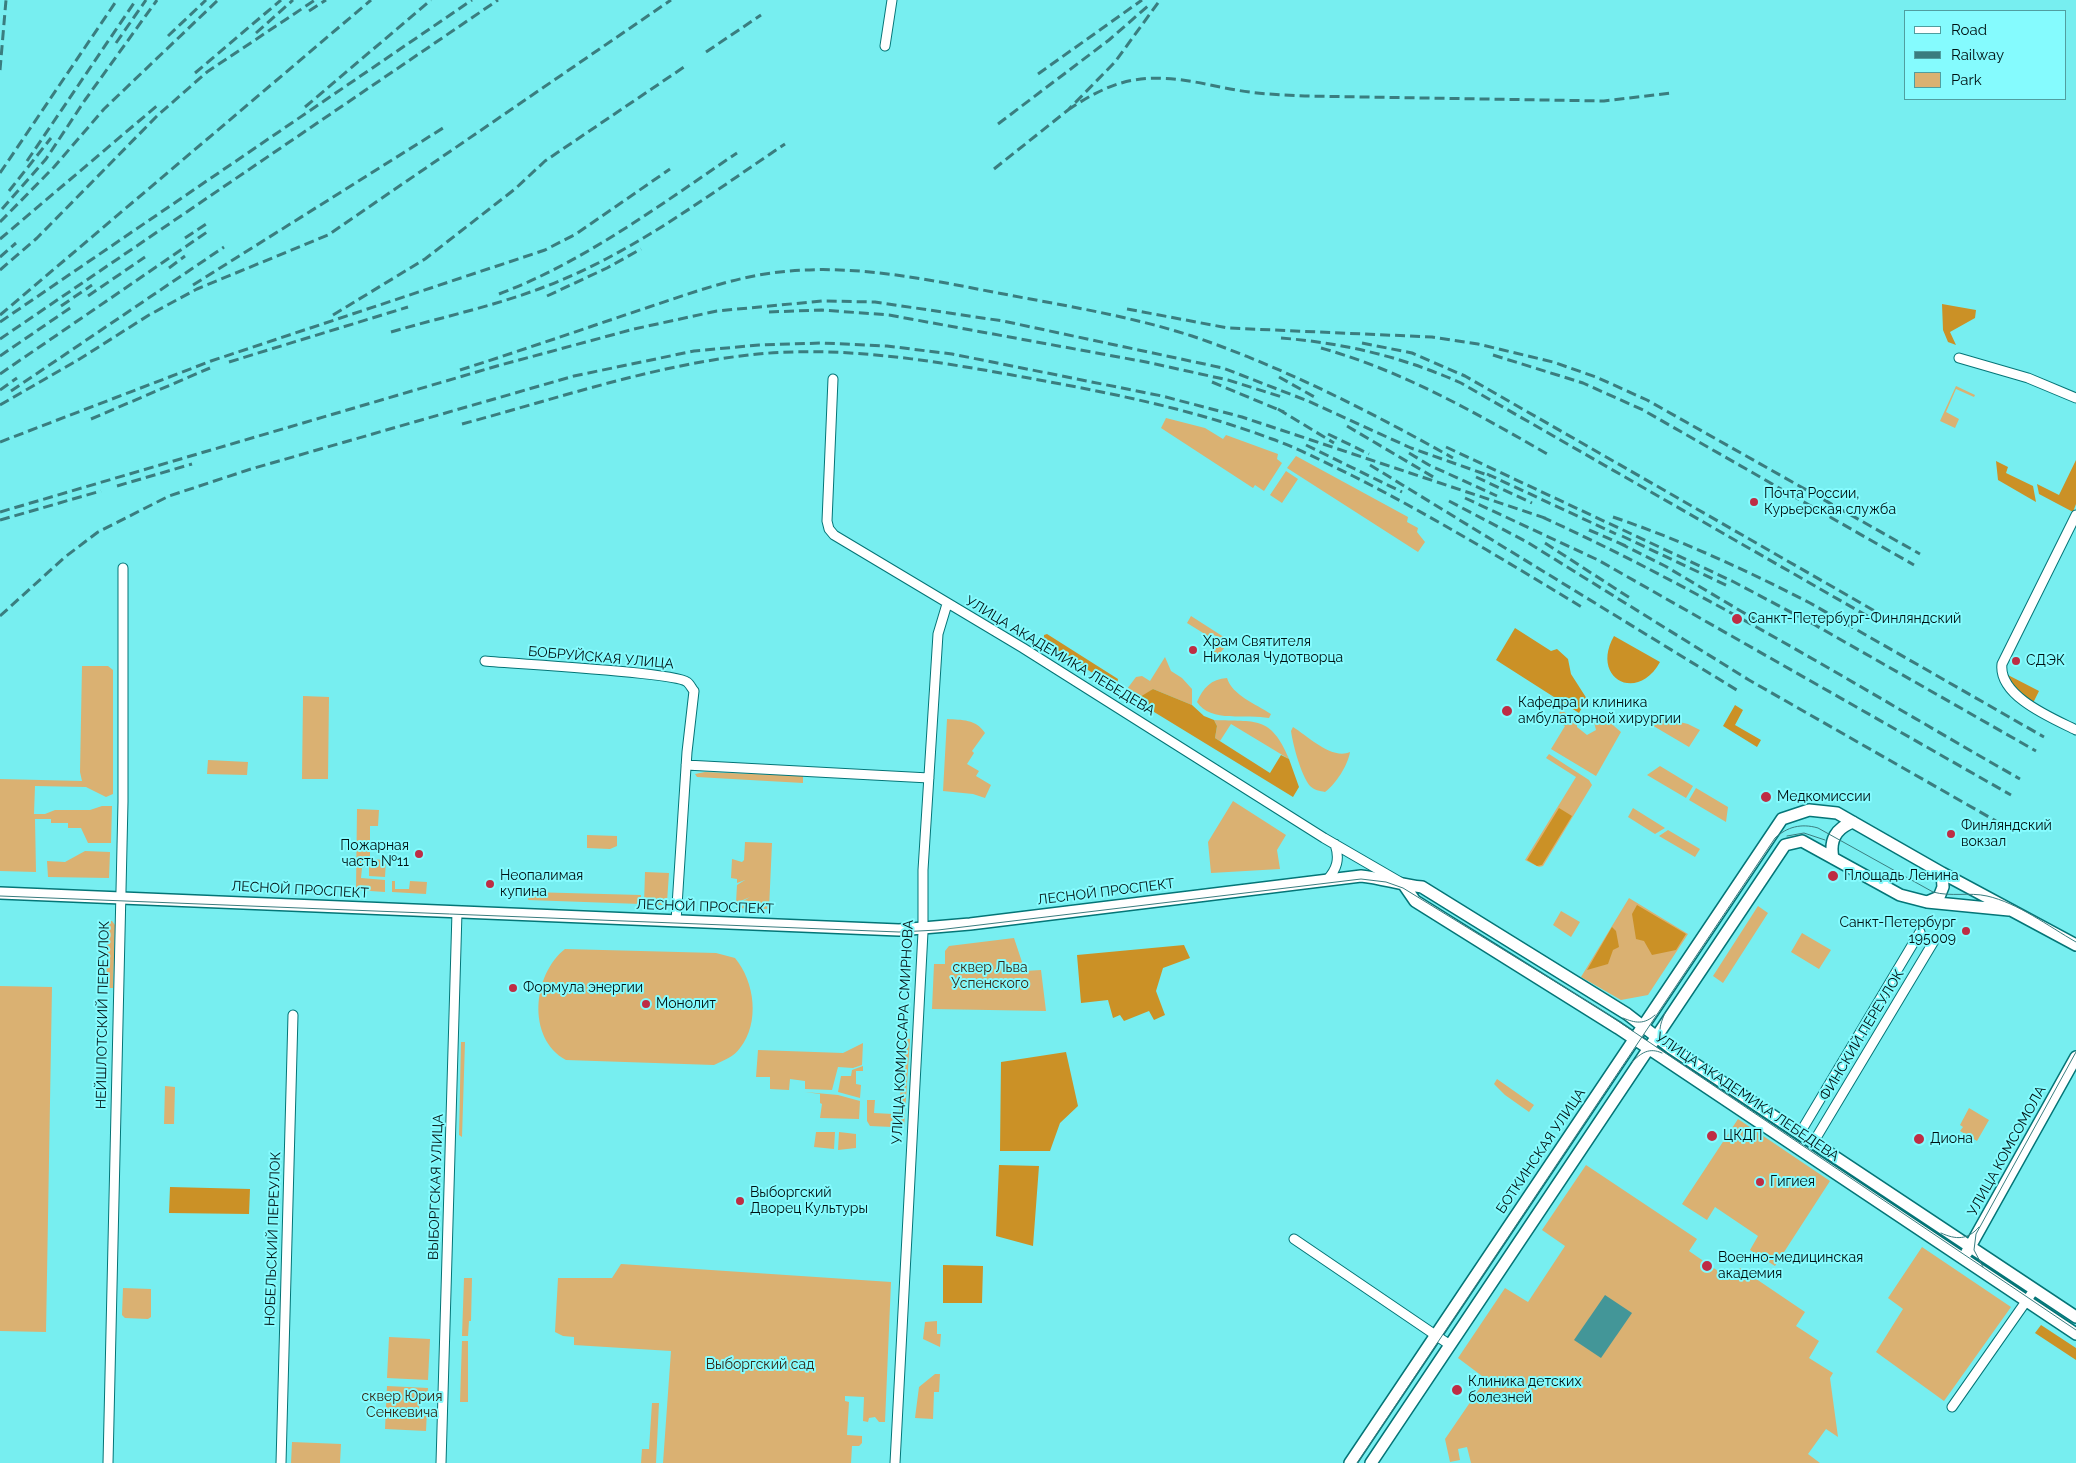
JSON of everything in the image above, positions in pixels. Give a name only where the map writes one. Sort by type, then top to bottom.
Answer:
[{"type":"main road","name":"БОТКИНСКАЯ УЛИЦА","points":[[1350,1463],[1782,819],[1797,812],[1822,810],[1837,813],[1853,822]]},
{"type":"main road","points":[[1833,858],[1832,840],[1837,831],[1844,825],[1853,822],[1942,873],[2076,945]]},
{"type":"main road","points":[[1371,1463],[1785,845],[1794,841],[1802,841],[1900,895],[1926,902],[2014,910]]},
{"type":"main road","points":[[1926,902],[1939,897],[1943,887],[1942,873]]},
{"type":"main road","name":"ЛЕСНОЙ ПРОСПЕКТ","points":[[0,893],[899,930],[923,929],[1360,876],[1386,879],[1404,885]]},
{"type":"main road","name":"УЛИЦА АКАДЕМИКА ЛЕБЕДЕВА","points":[[1404,885],[1422,887],[1597,995],[2076,1317]]},
{"type":"main road","name":"УЛИЦА АКАДЕМИКА ЛЕБЕДЕВА","points":[[1404,885],[1415,901],[1634,1039],[2076,1334]]},
{"type":"main road","name":"УЛИЦА КОМСОМОЛА","points":[[1963,1259],[2076,1057]]},
{"type":"street","points":[[885,46],[892,0]]},
{"type":"street","points":[[1959,358],[2028,378],[2076,398]]},
{"type":"street","name":"УЛИЦА АКАДЕМИКА ЛЕБЕДЕВА","points":[[833,379],[827,521],[829,529],[834,535],[946,604],[1023,648],[1335,844],[1404,885]]},
{"type":"street","points":[[2076,516],[2002,664],[2001,672],[2010,688],[2032,708],[2076,730]]},
{"type":"street","name":"НЕЙШЛОТСКИЙ ПЕРЕУЛОК","points":[[108,1463],[123,792],[123,568]]},
{"type":"street","name":"УЛИЦА КОМИССАРА СМИРНОВА","points":[[895,1463],[923,929],[921,910],[938,634],[946,604]]},
{"type":"street","name":"БОБРУЙСКАЯ УЛИЦА","points":[[485,661],[678,678],[687,682],[694,691],[686,765],[676,921]]},
{"type":"street","points":[[686,765],[929,778]]},
{"type":"street","points":[[1327,880],[1334,873],[1338,864],[1338,853],[1335,844]]},
{"type":"street","name":"ВЫБОРГСКАЯ УЛИЦА","points":[[441,1463],[457,912]]},
{"type":"street","name":"ФИНСКИЙ ПЕРЕУЛОК","points":[[1803,1128],[1920,932]]},
{"type":"street","name":"ФИНСКИЙ ПЕРЕУЛОК","points":[[1815,1140],[1934,941]]},
{"type":"street","name":"НОБЕЛЬСКИЙ ПЕРЕУЛОК","points":[[281,1463],[293,1015]]},
{"type":"street","points":[[1294,1239],[1450,1345]]},
{"type":"street","points":[[1952,1407],[2034,1290]]},
{"type":"green space","points":[[1956,386],[1975,395],[1974,397],[1956,389],[1946,412],[1959,419],[1955,428],[1940,421]]},
{"type":"green space","points":[[1166,418],[1205,428],[1223,439],[1226,435],[1278,454],[1277,459],[1282,463],[1264,491],[1255,485],[1253,488],[1161,428]]},
{"type":"green space","points":[[1296,456],[1408,517],[1407,522],[1418,528],[1417,532],[1425,542],[1418,552],[1287,468]]},
{"type":"green space","points":[[1286,471],[1298,479],[1282,503],[1270,495]]},
{"type":"green space","points":[[1191,616],[1230,641],[1215,659],[1207,658],[1215,646],[1213,644],[1218,637],[1210,633],[1208,636],[1187,623]]},
{"type":"green space","points":[[1165,657],[1171,671],[1182,678],[1192,689],[1192,705],[1153,689],[1139,701],[1141,704],[1124,693],[1136,677],[1142,676],[1150,681]]},
{"type":"green space","points":[[82,666],[108,666],[113,670],[113,794],[106,797],[86,787],[35,786],[34,814],[45,814],[55,810],[90,810],[102,806],[112,806],[111,843],[88,843],[81,828],[68,828],[68,823],[51,823],[51,819],[35,819],[36,872],[0,871],[0,779],[82,781],[80,772]]},
{"type":"green space","points":[[1227,678],[1239,694],[1271,714],[1269,718],[1220,715],[1203,709],[1197,702],[1202,692],[1212,682]]},
{"type":"green space","points":[[303,696],[329,697],[328,779],[302,779]]},
{"type":"green space","points":[[1561,710],[1577,720],[1577,727],[1587,735],[1596,730],[1594,722],[1598,717],[1606,719],[1621,732],[1596,776],[1551,749],[1565,726],[1555,720]]},
{"type":"green space","points":[[947,719],[973,723],[985,733],[972,751],[974,753],[967,764],[979,771],[976,776],[991,785],[985,798],[973,794],[943,791]]},
{"type":"green space","points":[[1667,719],[1688,724],[1700,730],[1689,747],[1645,721]]},
{"type":"green space","points":[[1214,720],[1251,722],[1268,728],[1282,745],[1289,759],[1231,724],[1220,741],[1215,738],[1217,726]]},
{"type":"green space","points":[[1293,727],[1328,750],[1343,754],[1350,752],[1341,774],[1325,792],[1310,786],[1304,775],[1298,760],[1291,731]]},
{"type":"green space","points":[[1549,754],[1589,780],[1592,785],[1543,866],[1539,867],[1525,860],[1576,777],[1546,758]]},
{"type":"green space","points":[[208,760],[248,762],[247,775],[207,774]]},
{"type":"green space","points":[[1660,766],[1693,786],[1686,798],[1647,775]]},
{"type":"green space","points":[[705,772],[803,776],[803,783],[697,777],[695,774]]},
{"type":"green space","points":[[1696,788],[1728,807],[1726,822],[1689,800]]},
{"type":"green space","points":[[1233,801],[1286,835],[1277,850],[1280,869],[1211,873],[1208,842]]},
{"type":"green space","points":[[1633,808],[1665,828],[1655,834],[1628,817]]},
{"type":"green space","points":[[357,809],[379,810],[378,826],[370,826],[370,859],[386,860],[385,877],[369,876],[369,864],[362,868],[361,878],[385,880],[385,892],[356,890]]},
{"type":"green space","points":[[1668,830],[1700,849],[1695,857],[1659,836]]},
{"type":"green space","points":[[587,835],[617,836],[617,846],[610,849],[587,848]]},
{"type":"green space","points":[[745,842],[772,843],[769,909],[736,908],[736,905],[750,897],[736,903],[737,885],[745,880],[737,883],[737,879],[731,878],[732,859],[742,862],[744,860]]},
{"type":"green space","points":[[85,851],[110,852],[109,878],[48,877],[47,861],[65,862]]},
{"type":"green space","points":[[645,872],[669,873],[667,902],[662,905],[644,904]]},
{"type":"green space","points":[[392,881],[395,881],[395,889],[409,889],[410,881],[427,882],[426,894],[392,892]]},
{"type":"green space","points":[[529,892],[641,895],[641,904],[528,900]]},
{"type":"green space","points":[[1629,898],[1688,934],[1648,995],[1621,1000],[1581,977]]},
{"type":"green space","points":[[1758,906],[1768,913],[1723,983],[1713,976]]},
{"type":"green space","points":[[1561,911],[1580,922],[1571,937],[1553,925]]},
{"type":"green space","points":[[108,921],[112,921],[115,925],[113,988],[106,988]]},
{"type":"green space","points":[[1802,933],[1831,950],[1819,969],[1791,952]]},
{"type":"green space","name":"сквер Льва Успенского","points":[[1014,938],[1025,971],[1041,970],[1046,1011],[932,1009],[934,964],[945,964],[945,951],[949,946]]},
{"type":"green space","name":"Монолит","points":[[565,949],[716,953],[735,958],[742,968],[751,990],[752,1015],[746,1038],[735,1054],[714,1065],[566,1060],[553,1050],[544,1037],[538,1006],[546,974],[554,960]]},
{"type":"green space","points":[[0,986],[52,987],[46,1332],[0,1331]]},
{"type":"green space","points":[[904,1038],[910,1039],[904,1128],[898,1127]]},
{"type":"green space","points":[[461,1042],[465,1042],[462,1137],[459,1135]]},
{"type":"green space","points":[[863,1043],[862,1065],[853,1068],[838,1067],[832,1090],[805,1089],[805,1081],[790,1079],[789,1090],[770,1089],[770,1077],[756,1077],[758,1050],[843,1053]]},
{"type":"green space","points":[[863,1066],[863,1071],[856,1071],[856,1084],[861,1085],[860,1098],[838,1092],[841,1076],[851,1076],[852,1070]]},
{"type":"green space","points":[[1497,1079],[1534,1105],[1529,1112],[1505,1095],[1494,1084]]},
{"type":"green space","points":[[165,1086],[175,1087],[174,1124],[164,1124]]},
{"type":"green space","points":[[805,1092],[838,1095],[860,1101],[859,1119],[820,1118],[822,1104],[820,1103],[820,1094]]},
{"type":"green space","points":[[867,1100],[875,1100],[874,1113],[893,1114],[892,1127],[870,1126],[867,1121]]},
{"type":"green space","points":[[1969,1108],[1989,1120],[1977,1141],[1960,1131],[1963,1127],[1960,1125]]},
{"type":"green space","points":[[1738,1119],[1830,1181],[1775,1266],[1750,1250],[1758,1236],[1715,1207],[1707,1220],[1682,1204]]},
{"type":"green space","points":[[816,1132],[835,1132],[834,1149],[814,1147]]},
{"type":"green space","points":[[839,1132],[856,1134],[856,1148],[838,1150]]},
{"type":"green space","points":[[1586,1165],[1697,1239],[1689,1251],[1731,1280],[1740,1268],[1805,1312],[1796,1326],[1819,1341],[1809,1358],[1833,1373],[1830,1378],[1838,1437],[1826,1429],[1808,1454],[1820,1463],[1471,1463],[1467,1447],[1458,1449],[1460,1460],[1450,1462],[1445,1439],[1486,1379],[1458,1358],[1505,1288],[1528,1302],[1565,1246],[1542,1230]]},
{"type":"green space","points":[[1922,1247],[2011,1307],[1944,1401],[1876,1352],[1903,1309],[1888,1298]]},
{"type":"green space","name":"Выборгский сад","points":[[621,1264],[891,1282],[885,1422],[879,1422],[875,1417],[869,1418],[868,1422],[863,1421],[864,1397],[845,1396],[845,1401],[849,1402],[847,1435],[862,1436],[862,1443],[859,1446],[852,1446],[851,1463],[663,1463],[671,1351],[574,1345],[574,1337],[563,1336],[555,1332],[558,1278],[612,1278]]},
{"type":"green space","points":[[464,1278],[472,1278],[471,1321],[469,1321],[468,1336],[462,1336]]},
{"type":"green space","points":[[123,1288],[151,1289],[151,1317],[148,1319],[125,1318],[122,1315]]},
{"type":"green space","points":[[937,1321],[937,1334],[941,1334],[940,1347],[923,1339],[925,1322]]},
{"type":"green space","name":"сквер Юрия Сенкевича","points":[[389,1337],[430,1339],[428,1380],[387,1378]]},
{"type":"green space","points":[[462,1341],[468,1341],[468,1402],[460,1402]]},
{"type":"green space","points":[[935,1374],[940,1374],[939,1392],[934,1392],[933,1419],[915,1418],[919,1387]]},
{"type":"green space","name":"сквер Юрия Сенкевича","points":[[387,1386],[428,1388],[427,1400],[419,1400],[419,1410],[427,1410],[426,1431],[385,1429]]},
{"type":"green space","points":[[652,1403],[659,1403],[656,1463],[641,1463],[642,1449],[649,1449]]},
{"type":"green space","points":[[292,1442],[341,1444],[340,1463],[291,1463]]},
{"type":"shaded area","points":[[1942,304],[1976,310],[1975,318],[1950,332],[1956,345],[1948,342],[1943,330]]},
{"type":"shaded area","points":[[2076,460],[2076,504],[2073,512],[2039,494],[2037,484],[2059,495]]},
{"type":"shaded area","points":[[1996,461],[2008,467],[2006,473],[2033,486],[2036,502],[1998,480]]},
{"type":"shaded area","points":[[1515,628],[1551,651],[1557,649],[1568,659],[1571,674],[1587,699],[1579,713],[1496,660]]},
{"type":"shaded area","points":[[1047,634],[1118,679],[1117,684],[1110,684],[1044,642],[1044,635]]},
{"type":"shaded area","points":[[1614,636],[1660,662],[1650,675],[1640,682],[1629,683],[1619,680],[1612,674],[1608,664],[1608,651]]},
{"type":"shaded area","points":[[2006,674],[2039,691],[2033,703],[2016,689]]},
{"type":"shaded area","points":[[1153,689],[1192,705],[1204,716],[1214,720],[1217,726],[1215,738],[1270,773],[1281,755],[1289,759],[1299,787],[1293,797],[1141,704],[1140,697]]},
{"type":"shaded area","points":[[1735,705],[1743,710],[1735,725],[1761,740],[1757,747],[1723,726]]},
{"type":"shaded area","points":[[1559,808],[1572,816],[1542,865],[1537,866],[1527,860]]},
{"type":"shaded area","points":[[1637,905],[1686,934],[1676,950],[1652,955],[1644,941],[1636,939],[1632,914]]},
{"type":"shaded area","points":[[1612,927],[1616,931],[1619,947],[1613,950],[1608,964],[1587,970]]},
{"type":"shaded area","points":[[1184,945],[1190,958],[1163,968],[1156,991],[1165,1015],[1154,1020],[1149,1011],[1124,1021],[1120,1015],[1113,1018],[1108,1000],[1081,1003],[1077,955]]},
{"type":"shaded area","points":[[1066,1052],[1078,1106],[1060,1123],[1050,1151],[1000,1151],[1001,1062]]},
{"type":"shaded area","points":[[999,1165],[1039,1166],[1033,1246],[996,1236]]},
{"type":"shaded area","points":[[170,1187],[250,1189],[249,1214],[169,1213]]},
{"type":"shaded area","points":[[943,1265],[983,1266],[982,1303],[943,1303]]},
{"type":"shaded area","points":[[2041,1325],[2076,1348],[2076,1360],[2035,1333]]},
{"type":"water","points":[[1605,1295],[1632,1313],[1601,1358],[1574,1340]]},
{"type":"tram line","points":[[1357,1463],[1775,838],[1780,834],[1800,826],[1818,828],[1933,892],[1980,895],[1999,899],[2021,909],[2076,942]]},
{"type":"tram line","points":[[1787,836],[1804,833],[1825,840]]},
{"type":"tram line","points":[[0,896],[899,932],[938,930],[1361,879],[1386,882],[1403,888],[1603,1011],[2076,1330]]},
{"type":"tram line","points":[[1665,1013],[1660,1034],[1663,1042],[1671,1052]]},
{"type":"tram line","points":[[1623,1018],[1643,1022],[1655,1015]]},
{"type":"tram line","points":[[1632,1062],[1649,1051],[1662,1053]]},
{"type":"tram line","points":[[1983,1267],[1974,1250],[1976,1234],[2076,1052]]},
{"type":"tram line","points":[[1941,1233],[1962,1238],[1971,1234],[1979,1227]]},
{"type":"railway","points":[[0,70],[6,0]]},
{"type":"railway","points":[[0,173],[117,0]]},
{"type":"railway","points":[[27,161],[136,0]]},
{"type":"railway","points":[[116,43],[146,0]]},
{"type":"railway","points":[[2,209],[46,159],[85,100],[157,0]]},
{"type":"railway","points":[[168,36],[206,0]]},
{"type":"railway","points":[[0,222],[54,167],[104,109],[218,0]]},
{"type":"railway","points":[[195,73],[281,0]]},
{"type":"railway","points":[[256,33],[293,0]]},
{"type":"railway","points":[[0,270],[37,238],[158,115],[207,72],[315,0]]},
{"type":"railway","points":[[309,11],[326,0]]},
{"type":"railway","points":[[0,315],[371,0]]},
{"type":"railway","points":[[305,107],[431,0]]},
{"type":"railway","points":[[0,322],[472,0]]},
{"type":"railway","points":[[0,339],[498,0]]},
{"type":"railway","points":[[0,405],[78,360],[149,315],[197,289],[328,235],[671,0]]},
{"type":"railway","points":[[1038,74],[1142,0]]},
{"type":"railway","points":[[994,169],[1068,110],[1115,62],[1160,0]]},
{"type":"railway","points":[[998,124],[1109,40],[1149,5]]},
{"type":"railway","points":[[706,52],[761,15]]},
{"type":"railway","points":[[333,315],[425,259],[515,189],[545,161],[687,65]]},
{"type":"railway","points":[[1068,110],[1108,88],[1125,82],[1147,78],[1186,80],[1236,90],[1305,96],[1604,101],[1671,93]]},
{"type":"railway","points":[[0,239],[159,104]]},
{"type":"railway","points":[[193,285],[443,128]]},
{"type":"railway","points":[[9,191],[51,138]]},
{"type":"railway","points":[[391,332],[507,300],[576,274],[608,258],[668,223],[785,144]]},
{"type":"railway","points":[[499,294],[531,281],[592,248],[737,153]]},
{"type":"railway","points":[[0,442],[211,361],[545,250],[576,234],[670,169]]},
{"type":"railway","points":[[185,238],[206,224]]},
{"type":"railway","points":[[0,374],[210,230]]},
{"type":"railway","points":[[0,257],[16,243]]},
{"type":"railway","points":[[11,391],[224,247]]},
{"type":"railway","points":[[547,296],[607,268],[641,249]]},
{"type":"railway","points":[[169,268],[185,256]]},
{"type":"railway","points":[[88,296],[145,257]]},
{"type":"railway","points":[[460,370],[717,285],[759,275],[789,271],[847,270],[906,276],[1093,311],[1143,322],[1192,336],[1226,348],[1325,391],[1390,423],[1453,458]]},
{"type":"railway","points":[[61,306],[92,285]]},
{"type":"railway","points":[[0,512],[497,366],[634,329],[717,311],[822,301],[875,302],[1003,321],[1223,368],[1308,401],[1411,448],[1490,476]]},
{"type":"railway","points":[[0,356],[73,306]]},
{"type":"railway","points":[[229,362],[408,307]]},
{"type":"railway","points":[[1127,309],[1228,328],[1432,337],[1478,344],[1553,362],[1596,377],[1647,400],[1920,554]]},
{"type":"railway","points":[[769,312],[822,310],[889,315],[1146,362],[1228,380],[1282,397]]},
{"type":"railway","points":[[1281,338],[1328,343],[1373,353],[1417,366],[1461,383],[1876,621]]},
{"type":"railway","points":[[0,616],[65,557],[98,532],[169,496],[251,469],[574,376],[694,351],[759,345],[822,343],[887,346],[952,354],[1162,396],[1242,417],[1548,519]]},
{"type":"railway","points":[[1362,343],[1412,353],[1465,376],[1880,614]]},
{"type":"railway","points":[[1321,348],[1351,357],[1438,394],[1549,455]]},
{"type":"railway","points":[[462,424],[646,374],[720,359],[758,354],[790,352],[853,353],[981,369],[1078,387],[1176,409],[1282,443],[1313,456],[1412,507],[1585,609]]},
{"type":"railway","points":[[1493,355],[1583,383],[1643,410],[1914,565]]},
{"type":"railway","points":[[91,419],[210,368]]},
{"type":"railway","points":[[1279,377],[1318,399]]},
{"type":"railway","points":[[0,390],[17,378]]},
{"type":"railway","points":[[1212,382],[1284,412]]},
{"type":"railway","points":[[1278,409],[1334,443]]},
{"type":"railway","points":[[1347,426],[1435,478]]},
{"type":"railway","points":[[1328,434],[1369,454]]},
{"type":"railway","points":[[1306,445],[1402,492]]},
{"type":"railway","points":[[1446,447],[1734,582],[1815,625],[2036,751]]},
{"type":"railway","points":[[1409,453],[1429,465],[1497,496]]},
{"type":"railway","points":[[117,486],[192,464]]},
{"type":"railway","points":[[1370,465],[1740,692]]},
{"type":"railway","points":[[1487,474],[1616,534]]},
{"type":"railway","points":[[1476,477],[1532,503]]},
{"type":"railway","points":[[0,520],[101,491]]},
{"type":"railway","points":[[1465,498],[1598,560],[2011,795]]},
{"type":"railway","points":[[1449,501],[1527,542],[1749,680],[1996,821]]},
{"type":"railway","points":[[1542,517],[1603,546],[1724,609],[2020,779]]},
{"type":"railway","points":[[1613,517],[1713,556],[1810,603],[2044,737]]},
{"type":"railway","points":[[1589,530],[1626,546]]},
{"type":"railway","points":[[1622,536],[1728,586]]},
{"type":"railway","points":[[1545,543],[1633,600]]},
{"type":"railway","points":[[1619,543],[1665,566],[1761,623]]},
{"type":"place","name":"Почта России, Курьерская служба","points":[[1754,502]]},
{"type":"place","name":"Санкт-Петербург-Финляндский","points":[[1737,619]]},
{"type":"place","name":"Храм Святителя Николая Чудотворца","points":[[1193,650]]},
{"type":"place","name":"СДЭК","points":[[2016,661]]},
{"type":"place","name":"Кафедра и клиника амбулаторной хирургии","points":[[1507,711]]},
{"type":"place","name":"Медкомиссии","points":[[1766,797]]},
{"type":"place","name":"Финляндский вокзал","points":[[1951,834]]},
{"type":"place","name":"Пожарная часть №11","points":[[419,854]]},
{"type":"place","name":"Площадь Ленина","points":[[1833,876]]},
{"type":"place","name":"Неопалимая купина","points":[[490,884]]},
{"type":"place","name":"Санкт-Петербург 195009","points":[[1966,931]]},
{"type":"place","name":"Формула энергии","points":[[513,988]]},
{"type":"place","name":"Монолит","points":[[646,1004]]},
{"type":"place","name":"ЦКДП","points":[[1712,1136]]},
{"type":"place","name":"Диона","points":[[1919,1139]]},
{"type":"place","name":"Гигиея","points":[[1760,1182]]},
{"type":"place","name":"Выборгский Дворец Культуры","points":[[740,1201]]},
{"type":"place","name":"Военно-медицинская академия","points":[[1707,1266]]},
{"type":"place","name":"Клиника детских болезней","points":[[1457,1390]]}]
